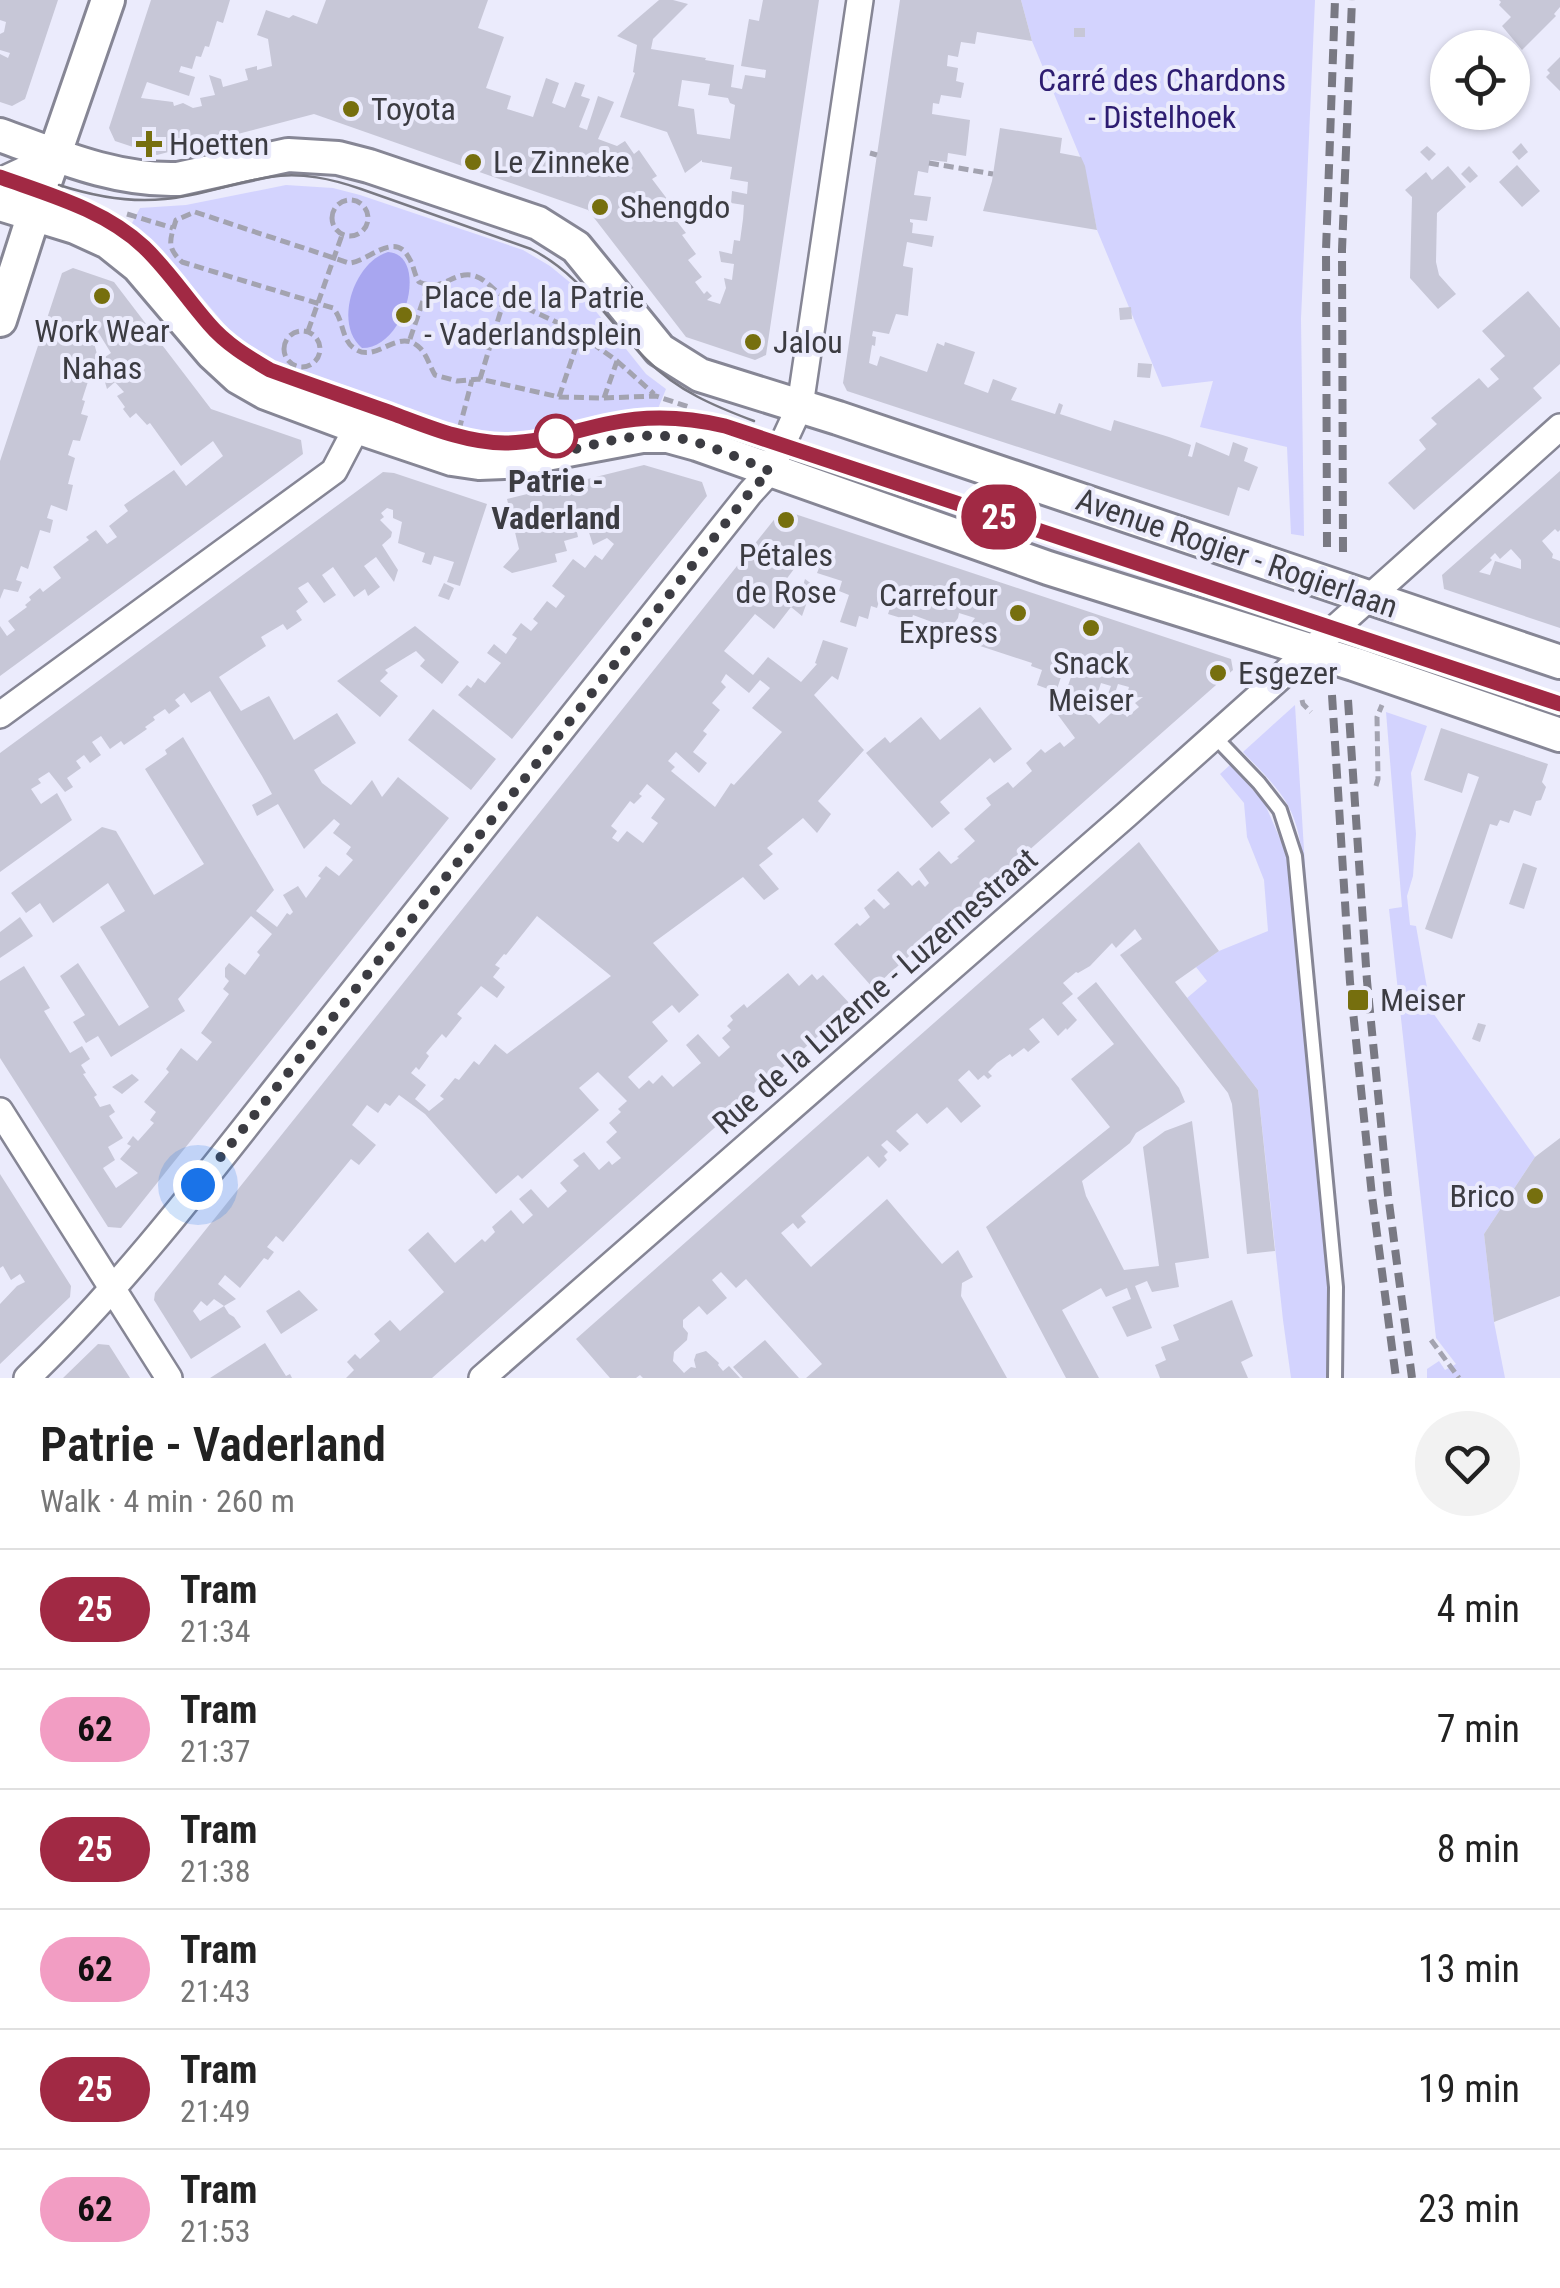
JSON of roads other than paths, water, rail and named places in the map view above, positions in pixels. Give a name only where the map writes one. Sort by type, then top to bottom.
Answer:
[{"type":"street","points":[[0,320],[108,0]]},
{"type":"street","points":[[27,1378],[70,1336],[162,1230],[770,471],[800,406],[860,0]]},
{"type":"street","points":[[0,135],[100,170],[160,180],[288,155],[338,158],[388,172],[538,223],[558,234],[576,247],[660,350],[700,375],[800,406]]},
{"type":"street","points":[[0,181],[56,155]]},
{"type":"street","points":[[0,204],[75,227],[108,242],[138,266],[212,353],[238,376],[266,393],[357,427],[452,459],[479,463],[585,448],[615,439],[668,436],[770,471]]},
{"type":"street","name":"Avenue Rogier - Rogierlaan","points":[[800,406],[1560,662]]},
{"type":"street","name":"Rue de la Luzerne - Luzernestraat","points":[[482,1378],[1214,736],[1560,426]]},
{"type":"street","points":[[0,715],[334,471],[357,427]]},
{"type":"street","name":"Avenue Rogier - Rogierlaan","points":[[770,471],[1048,568],[1560,735]]},
{"type":"street","points":[[0,1111],[169,1378]]},
{"type":"lane","points":[[1214,736],[1280,810],[1295,856],[1336,1287],[1335,1378]]},
{"type":"water","points":[[388,252],[401,257],[408,268],[407,301],[391,333],[378,344],[362,348],[349,324],[351,295],[366,268]]},
{"type":"tram line","points":[[59,185],[138,200],[178,197],[294,175],[361,189],[531,249],[580,286],[659,371],[684,389],[754,421]]},
{"type":"tram line","points":[[0,177],[76,205],[129,234],[162,266],[216,331],[270,370],[434,428],[504,443],[544,439],[633,419],[697,421],[782,445],[1560,704]]},
{"type":"tram line","name":"25","points":[[0,177],[64,200],[118,227],[144,247],[221,337],[249,358],[270,370],[442,431],[502,443],[640,419],[677,418],[725,426],[1560,704]]},
{"type":"railway","points":[[1327,547],[1326,250],[1335,0]]},
{"type":"railway","points":[[1343,552],[1342,250],[1352,0]]},
{"type":"railway","points":[[1332,695],[1350,982],[1396,1378]]},
{"type":"railway","points":[[1348,700],[1367,981],[1388,1195],[1412,1378]]},
{"type":"place","name":"Toyota","points":[[351,109]]},
{"type":"place","name":"Hoetten","points":[[149,144]]},
{"type":"place","name":"Le Zinneke","points":[[473,162]]},
{"type":"place","name":"Shengdo","points":[[600,207]]},
{"type":"place","name":"Work Wear Nahas","points":[[102,296]]},
{"type":"place","name":"Place de la Patrie - Vaderlandsplein","points":[[404,315]]},
{"type":"place","name":"Jalou","points":[[753,342]]},
{"type":"place","name":"Patrie - Vaderland","points":[[556,436]]},
{"type":"place","name":"Pétales de Rose","points":[[786,520]]},
{"type":"place","name":"Carrefour Express","points":[[1018,613]]},
{"type":"place","name":"Snack Meiser","points":[[1091,628]]},
{"type":"place","name":"Esgezer","points":[[1218,673]]},
{"type":"place","name":"Meiser","points":[[1358,1000]]},
{"type":"place","name":"Brico","points":[[1535,1196]]},
{"type":"park label","name":"Carré des Chardons - Distelhoek","points":[[1162,98]]}]
